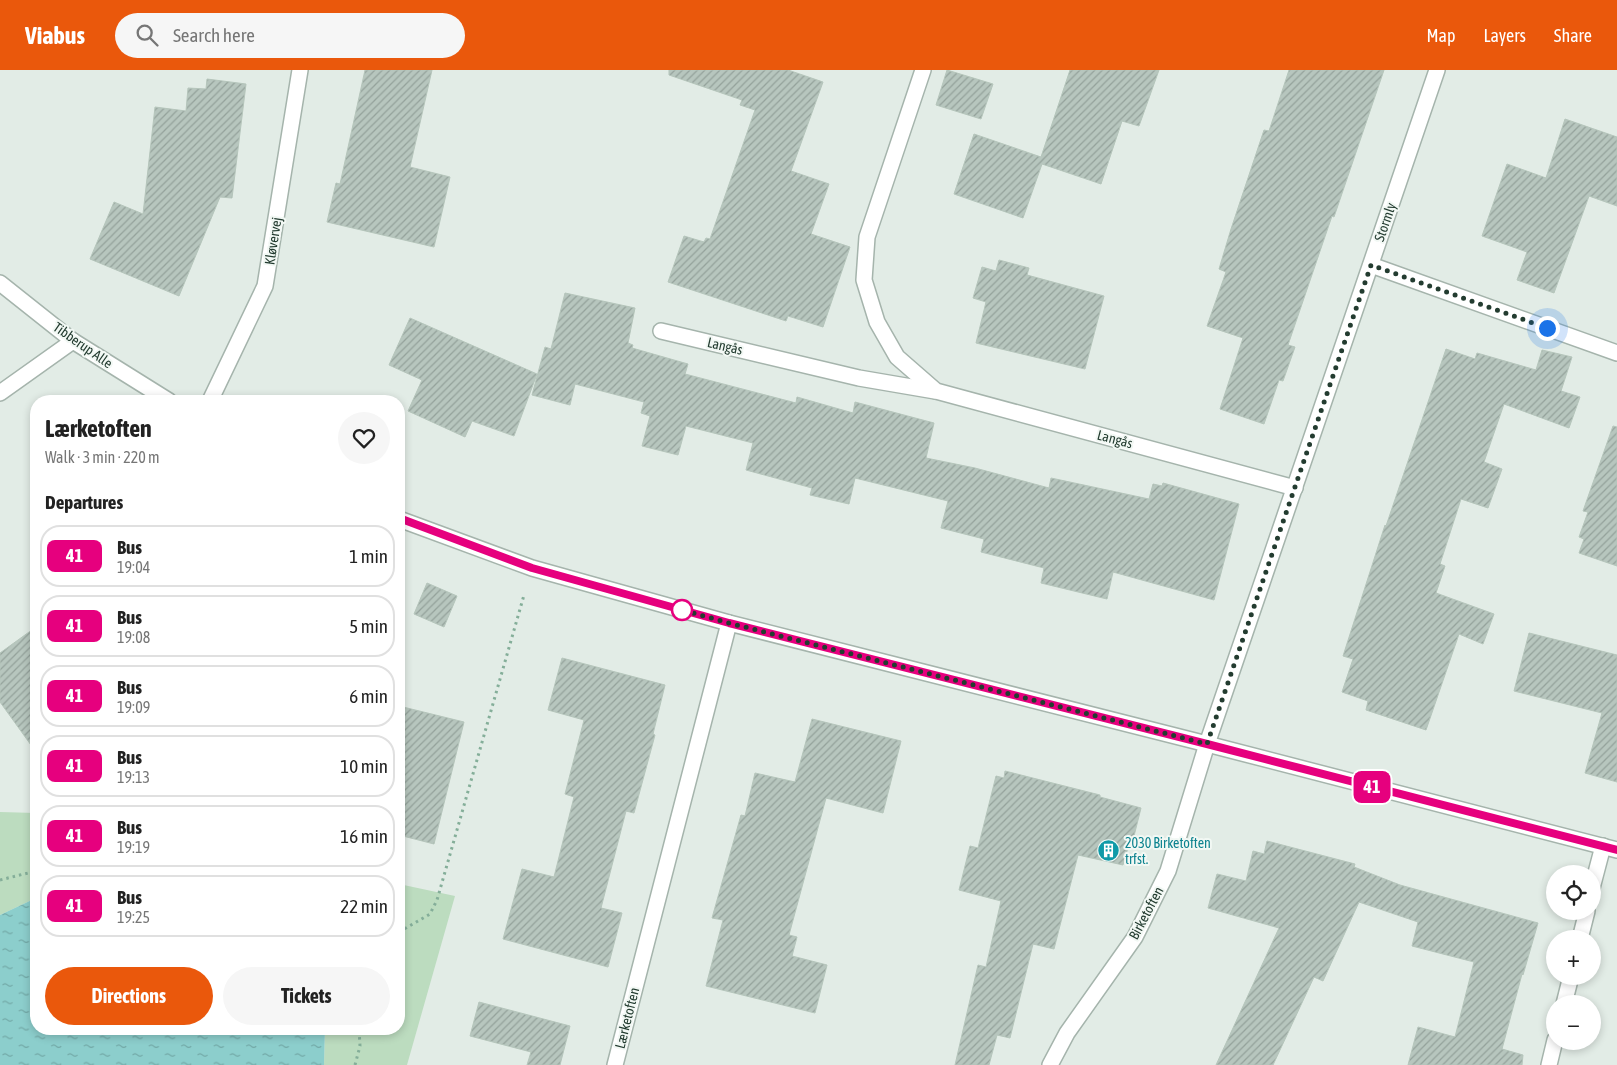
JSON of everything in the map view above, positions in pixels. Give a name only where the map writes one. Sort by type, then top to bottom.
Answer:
[{"type":"street","name":"Kløvervej","points":[[213,395],[266,286],[300,70]]},
{"type":"street","name":"Langås","points":[[923,70],[867,237],[864,280],[877,322],[897,357],[936,391]]},
{"type":"street","name":"Stormly","points":[[1207,744],[1437,70]]},
{"type":"street","points":[[1371,265],[1617,354]]},
{"type":"street","name":"Tibberup Alle","points":[[0,283],[73,341],[159,395]]},
{"type":"street","name":"Langås","points":[[662,331],[859,378],[936,391],[1295,488]]},
{"type":"street","points":[[0,393],[73,341]]},
{"type":"street","points":[[405,520],[532,568],[729,623],[1610,848],[1601,868]]},
{"type":"street","name":"Lærketoften","points":[[615,1065],[729,623]]},
{"type":"street","name":"Birketoften","points":[[1050,1065],[1067,1033],[1135,937],[1168,870],[1207,744]]},
{"type":"street","points":[[1549,1065],[1553,1050]]},
{"type":"path","points":[[405,929],[430,914],[437,900],[532,568]]},
{"type":"path","points":[[0,880],[30,873]]},
{"type":"path","points":[[355,1065],[360,1046],[359,1035]]},
{"type":"green space","points":[[0,812],[30,813],[30,901],[0,915]]},
{"type":"green space","points":[[405,885],[455,896],[407,1065],[324,1065],[325,1035],[405,1035]]},
{"type":"water","points":[[30,901],[30,1035],[325,1035],[324,1065],[0,1065],[0,915]]},
{"type":"building","points":[[365,70],[432,70],[410,167],[450,177],[434,247],[327,222],[336,183],[340,184]]},
{"type":"building","points":[[669,70],[788,70],[823,82],[791,171],[829,184],[811,234],[850,247],[823,327],[788,316],[786,321],[668,282],[684,236],[704,242],[706,238],[710,239],[755,110],[740,105],[742,100],[669,75]]},
{"type":"building","points":[[947,70],[993,84],[981,119],[936,105]]},
{"type":"building","points":[[1070,70],[1159,70],[1139,126],[1122,121],[1101,184],[1042,164],[1023,218],[954,194],[974,134],[1041,157]]},
{"type":"building","points":[[1289,70],[1384,70],[1288,345],[1295,347],[1283,381],[1279,380],[1264,424],[1220,409],[1243,338],[1207,326],[1226,272],[1219,269],[1231,229],[1264,130],[1269,131]]},
{"type":"building","points":[[207,79],[246,84],[232,198],[220,197],[179,296],[90,259],[114,202],[143,214],[155,107],[186,111],[188,88],[206,89]]},
{"type":"building","points":[[1565,119],[1617,137],[1617,206],[1589,196],[1554,293],[1517,280],[1527,252],[1482,236],[1507,164],[1546,178]]},
{"type":"building","points":[[999,260],[1029,268],[1027,275],[1104,296],[1085,369],[976,343],[986,302],[973,298],[982,267],[996,271]]},
{"type":"building","points":[[565,293],[635,308],[628,343],[633,345],[632,348],[688,364],[685,374],[796,403],[797,397],[853,413],[855,402],[934,423],[926,458],[975,468],[1049,488],[1051,478],[1149,499],[1153,484],[1162,486],[1163,483],[1239,504],[1214,600],[1113,572],[1107,599],[1041,583],[1044,568],[981,552],[984,539],[941,528],[948,501],[855,478],[849,504],[810,495],[812,488],[746,470],[753,443],[686,426],[678,455],[642,446],[650,416],[641,413],[644,402],[575,384],[570,405],[532,395],[545,347],[551,349]]},
{"type":"building","points":[[410,318],[537,374],[514,436],[472,421],[465,437],[408,411],[422,380],[389,365]]},
{"type":"building","points":[[1446,349],[1475,359],[1477,353],[1536,370],[1542,350],[1572,357],[1561,391],[1580,397],[1569,428],[1504,404],[1484,462],[1502,469],[1488,508],[1461,499],[1440,564],[1445,566],[1436,593],[1494,614],[1483,644],[1459,634],[1426,730],[1366,710],[1368,701],[1342,692],[1353,659],[1343,656],[1385,525]]},
{"type":"building","points":[[1613,426],[1617,427],[1617,566],[1579,553],[1584,539],[1579,537],[1588,512],[1583,511]]},
{"type":"building","points":[[427,583],[457,596],[444,627],[414,614]]},
{"type":"building","points":[[30,631],[30,744],[0,702],[0,653]]},
{"type":"building","points":[[1529,633],[1617,655],[1617,782],[1585,773],[1602,713],[1514,691]]},
{"type":"building","points":[[562,658],[665,685],[653,734],[655,735],[634,813],[626,811],[601,908],[622,913],[608,967],[503,939],[522,869],[554,877],[574,797],[565,794],[584,720],[548,710]]},
{"type":"building","points":[[405,707],[464,722],[434,844],[405,837]]},
{"type":"building","points":[[812,719],[901,741],[883,813],[826,798],[789,935],[797,937],[792,956],[827,965],[815,1013],[706,986],[723,920],[712,918],[741,815],[745,816],[755,773],[795,782]]},
{"type":"building","points":[[1005,771],[1100,795],[1100,797],[1141,808],[1132,844],[1129,844],[1123,865],[1078,855],[1054,949],[1033,944],[1010,1038],[997,1035],[989,1065],[955,1065],[978,965],[986,967],[1001,901],[959,890],[970,846],[978,848],[996,776],[1004,778]]},
{"type":"building","points":[[1267,841],[1355,864],[1354,867],[1400,885],[1538,923],[1502,1049],[1523,1055],[1522,1065],[1408,1065],[1418,1027],[1455,1037],[1474,962],[1412,946],[1418,922],[1359,902],[1323,981],[1314,977],[1273,1065],[1216,1065],[1279,928],[1208,908],[1217,874],[1246,881],[1253,851],[1264,854]]},
{"type":"building","points":[[479,1002],[570,1026],[560,1065],[527,1065],[531,1052],[470,1036]]},
{"type":"bus line","name":"41","points":[[405,520],[532,568],[729,623],[1617,850]]},
{"type":"place","name":"2030 Birketoften trfst.","points":[[1109,851]]},
{"type":"route","points":[[682,610],[675,608],[1207,744],[1371,265],[1547,328]]}]
